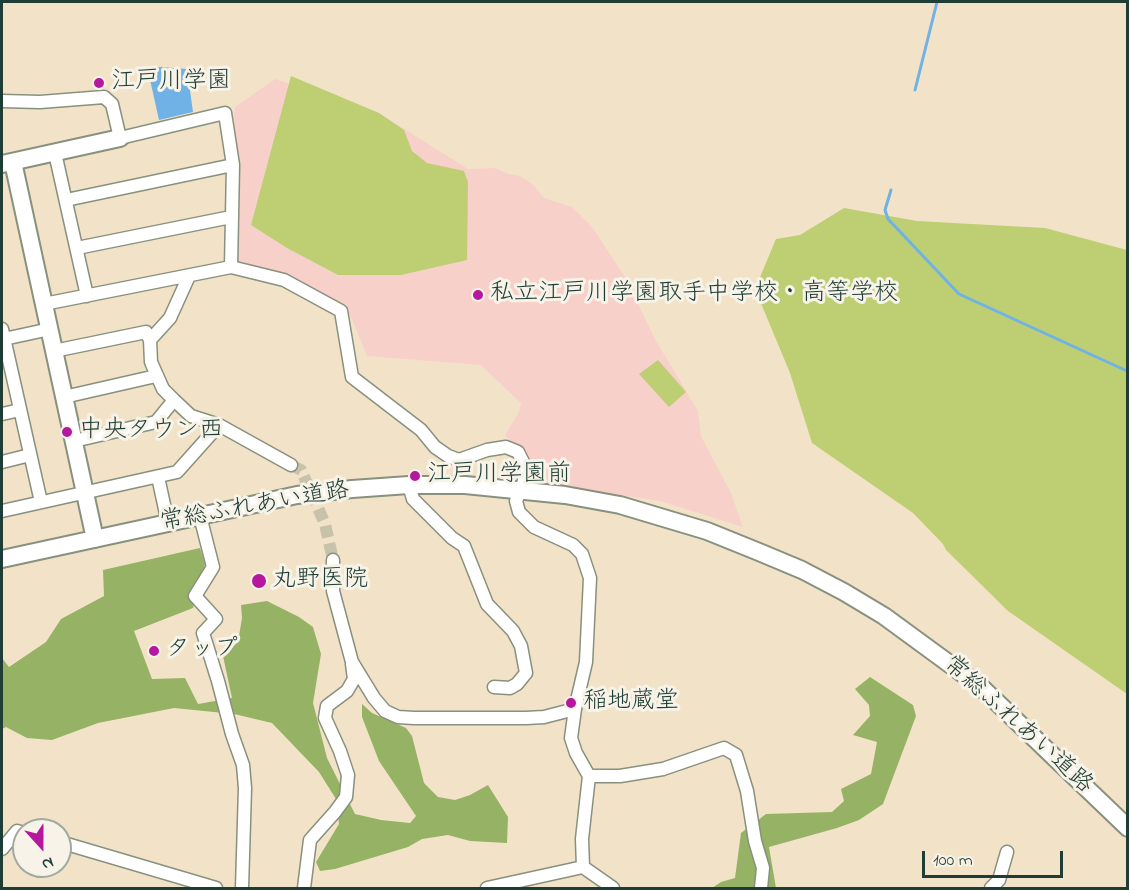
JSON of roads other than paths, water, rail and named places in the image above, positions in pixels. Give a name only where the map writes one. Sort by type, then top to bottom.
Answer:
[{"type":"street","points":[[2,101],[40,102],[104,97],[112,104],[120,138]]},
{"type":"street","points":[[95,539],[50,329],[7,163],[225,113],[232,165],[231,267]]},
{"type":"street","points":[[55,153],[87,296]]},
{"type":"street","points":[[66,200],[232,165]]},
{"type":"street","points":[[77,248],[231,217]]},
{"type":"street","points":[[44,304],[231,267],[284,280],[341,310],[352,377],[421,430],[435,447],[459,460],[487,450],[506,447],[518,452],[525,465],[524,481],[516,501],[519,513],[534,527],[573,545],[582,554],[590,578],[586,662],[571,738],[576,753],[589,776],[582,839],[583,867]]},
{"type":"street","points":[[150,340],[170,318],[189,276]]},
{"type":"street","points":[[41,502],[20,410],[5,364],[3,334],[50,329]]},
{"type":"street","points":[[54,351],[146,332],[150,340],[151,362],[156,376],[163,389],[191,416],[219,425],[291,465]]},
{"type":"street","points":[[64,396],[156,376]]},
{"type":"street","points":[[74,441],[156,422],[174,400]]},
{"type":"street","points":[[2,414],[20,410]]},
{"type":"street","points":[[2,511],[177,472],[219,425]]},
{"type":"street","points":[[2,462],[30,455]]},
{"type":"street","points":[[158,477],[168,523]]},
{"type":"street","points":[[409,485],[413,499],[452,538],[464,546],[487,604],[513,631],[521,646],[526,674],[510,688],[494,687]]},
{"type":"street","name":"常総ふれあい道路","points":[[2,559],[297,495],[352,489],[409,485],[465,485],[565,495],[620,505],[707,531],[802,570],[884,616],[981,687],[1128,828]]},
{"type":"street","points":[[200,516],[213,567],[195,596],[216,619],[203,633],[243,765],[246,788],[242,888]]},
{"type":"street","points":[[304,888],[310,840],[346,796],[348,775],[325,718],[327,706],[347,691],[354,679],[352,662],[333,591],[333,560]]},
{"type":"street","points":[[352,662],[374,698],[385,711],[398,717],[526,718],[544,717],[575,709]]},
{"type":"street","points":[[589,776],[620,776],[663,769],[724,747],[736,755],[747,791],[754,841],[763,868],[761,888]]},
{"type":"street","points":[[2,849],[12,837]]},
{"type":"street","points":[[72,846],[216,888]]},
{"type":"street","points":[[991,888],[999,880],[1007,852]]},
{"type":"street","points":[[488,888],[583,867],[612,888]]},
{"type":"water","points":[[147,66],[187,69],[193,112],[159,120]]},
{"type":"waterway","points":[[915,90],[937,2]]},
{"type":"waterway","points":[[891,190],[885,210],[888,219],[959,294],[1127,371]]},
{"type":"tunnel","points":[[291,465],[301,470],[311,492],[325,524],[333,560]]},
{"type":"place","name":"江戸川学園","points":[[99,83]]},
{"type":"place","name":"私立江戸川学園取手中学校・高等学校","points":[[478,295]]},
{"type":"place","name":"中央タウン西","points":[[67,432]]},
{"type":"place","name":"江戸川学園前","points":[[415,476]]},
{"type":"place","name":"丸野医院","points":[[259,581]]},
{"type":"place","name":"タップ","points":[[154,651]]},
{"type":"place","name":"稲地蔵堂","points":[[571,703]]}]
